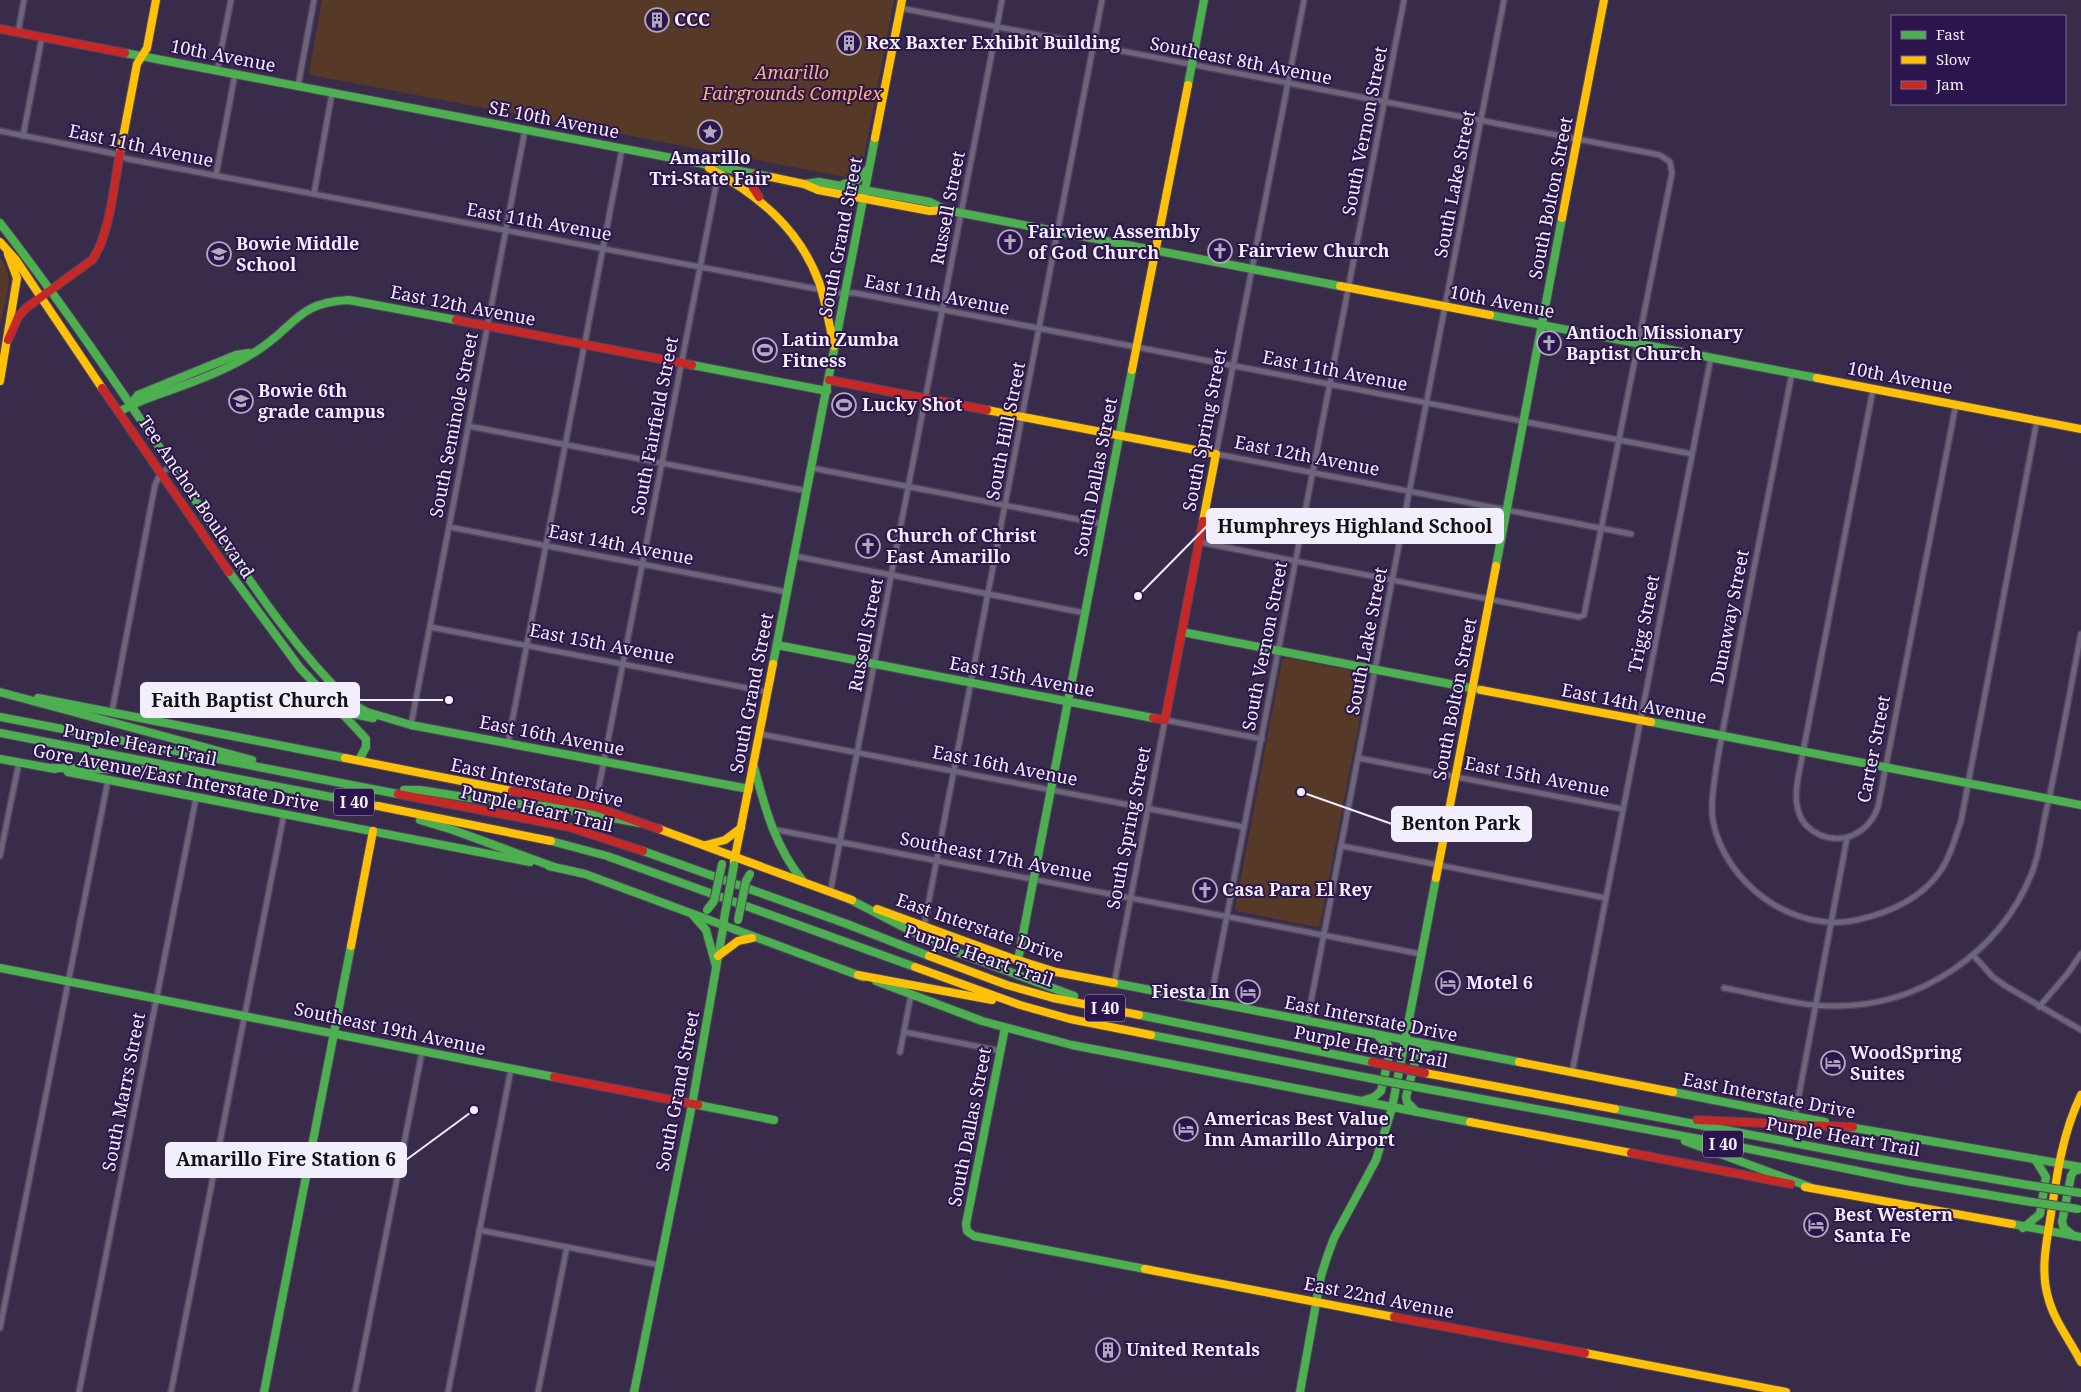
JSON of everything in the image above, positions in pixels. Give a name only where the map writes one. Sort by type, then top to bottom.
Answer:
[{"type":"main road","points":[[8,340],[18,317],[26,308],[92,260],[98,252],[105,234],[137,64],[147,48],[156,0]]},
{"type":"main road","name":"South Dallas Street","points":[[1018,960],[1204,0]]},
{"type":"main road","name":"South Bolton Street","points":[[1300,1392],[1326,1256],[1376,1160],[1385,1136],[1392,1108],[1604,0]]},
{"type":"main road","name":"South Grand Street","points":[[634,1392],[692,1105],[734,862],[901,4]]},
{"type":"main road","name":"10th Avenue","points":[[0,29],[298,86]]},
{"type":"main road","name":"SE 10th Avenue","points":[[298,86],[700,164],[719,170]]},
{"type":"main road","points":[[834,184],[856,180],[869,168]]},
{"type":"main road","points":[[719,170],[804,184]]},
{"type":"main road","points":[[719,170],[760,199],[779,216],[793,233],[810,261],[821,289],[835,349]]},
{"type":"main road","points":[[755,175],[753,188],[760,199]]},
{"type":"main road","name":"10th Avenue","points":[[804,184],[820,182],[834,184],[930,202],[946,210]]},
{"type":"main road","name":"10th Avenue","points":[[804,184],[818,190],[863,199],[930,211],[946,210],[1058,231],[2081,429]]},
{"type":"main road","name":"Tee Anchor Boulevard","points":[[0,223],[52,290],[286,631],[332,685],[352,704]]},
{"type":"main road","points":[[0,381],[8,340],[8,321],[17,278],[15,269],[2,245]]},
{"type":"main road","name":"Tee Anchor Boulevard","points":[[2,245],[16,260],[160,474],[283,647],[366,739],[368,744],[358,760]]},
{"type":"main road","name":"East 12th Avenue","points":[[131,404],[138,396],[155,388],[236,355],[256,352],[279,334],[304,310],[314,304],[333,299],[349,300],[827,391]]},
{"type":"main road","name":"East 12th Avenue","points":[[829,380],[1216,454]]},
{"type":"main road","points":[[119,412],[131,404]]},
{"type":"main road","name":"South Spring Street","points":[[1165,720],[1216,454]]},
{"type":"main road","name":"East 14th Avenue","points":[[1182,632],[2081,805]]},
{"type":"main road","name":"East 15th Avenue","points":[[777,645],[1165,720]]},
{"type":"main road","points":[[0,691],[66,711],[240,755],[276,769]]},
{"type":"main road","name":"East Interstate Drive","points":[[0,691],[595,807],[716,851],[734,862],[766,869],[1056,972],[1795,1116],[2081,1168]]},
{"type":"main road","name":"East 16th Avenue","points":[[352,704],[367,712],[411,724],[749,789]]},
{"type":"main road","points":[[343,712],[411,724]]},
{"type":"main road","name":"Purple Heart Trail","points":[[0,717],[276,769],[521,818],[598,836],[847,924],[1007,985],[1053,998],[1425,1073],[1671,1120],[1867,1157],[2081,1193]]},
{"type":"main road","name":"Purple Heart Trail","points":[[0,733],[529,835],[607,856],[1038,1010],[1070,1019],[1907,1181],[2080,1210]]},
{"type":"main road","name":"Gore Avenue/East Interstate Drive","points":[[0,759],[554,867],[585,874],[693,914],[724,922]]},
{"type":"main road","points":[[754,765],[771,829],[780,850],[804,883]]},
{"type":"main road","points":[[51,768],[206,773]]},
{"type":"main road","points":[[368,788],[420,790],[496,802],[545,806],[640,823]]},
{"type":"main road","points":[[383,807],[554,867]]},
{"type":"main road","points":[[699,845],[715,845],[724,841],[741,828]]},
{"type":"main road","points":[[264,1392],[373,831]]},
{"type":"main road","points":[[716,851],[722,864],[714,901],[707,910],[693,914],[706,930],[716,966]]},
{"type":"main road","points":[[742,933],[738,920],[746,881],[750,874],[766,869]]},
{"type":"main road","points":[[849,899],[940,946],[1065,994],[1125,1013]]},
{"type":"main road","points":[[724,922],[742,933],[1005,1028],[1072,1045],[1360,1102],[2023,1228],[2077,1236]]},
{"type":"main road","points":[[718,956],[731,944],[740,940],[758,938]]},
{"type":"main road","name":"Southeast 19th Avenue","points":[[0,968],[774,1120]]},
{"type":"main road","points":[[858,975],[946,990],[1038,1010]]},
{"type":"main road","name":"South Dallas Street","points":[[968,1231],[966,1224],[1005,1028]]},
{"type":"main road","points":[[1360,1102],[1374,1097],[1381,1092],[1390,1052],[1388,1045],[1375,1035]]},
{"type":"main road","points":[[1419,1113],[1411,1108],[1406,1097],[1418,1050],[1432,1046]]},
{"type":"main road","points":[[2081,1095],[2066,1129],[2044,1265],[2047,1296],[2057,1322],[2075,1349],[2081,1362]]},
{"type":"main road","points":[[1671,1120],[1853,1127]]},
{"type":"main road","points":[[1661,1132],[1810,1187]]},
{"type":"main road","points":[[2023,1228],[2040,1214],[2046,1177],[2035,1159]]},
{"type":"main road","points":[[2077,1236],[2064,1228],[2062,1222],[2071,1176],[2074,1171],[2081,1168]]},
{"type":"main road","name":"East 22nd Avenue","points":[[968,1231],[974,1236],[1786,1392]]},
{"type":"street","points":[[18,32],[24,0]]},
{"type":"street","points":[[218,71],[231,0]]},
{"type":"street","points":[[298,86],[314,0]]},
{"type":"street","name":"Russell Street","points":[[830,892],[1002,0]]},
{"type":"street","name":"South Hill Street","points":[[924,926],[1102,0]]},
{"type":"street","name":"South Spring Street","points":[[1216,454],[1304,0]]},
{"type":"street","name":"South Vernon Street","points":[[1210,1003],[1404,0]]},
{"type":"street","name":"South Lake Street","points":[[1307,1022],[1504,0]]},
{"type":"street","name":"Southeast 8th Avenue","points":[[901,4],[997,28],[1660,155],[1670,162],[1672,173],[1639,343]]},
{"type":"street","points":[[23,136],[42,37]]},
{"type":"street","points":[[216,175],[235,74]]},
{"type":"street","points":[[314,194],[332,93]]},
{"type":"street","name":"South Seminole Street","points":[[411,724],[525,130]]},
{"type":"street","name":"East 11th Avenue","points":[[0,132],[506,231],[1039,328],[1692,454]]},
{"type":"street","points":[[508,743],[622,149]]},
{"type":"street","name":"South Fairfield Street","points":[[595,807],[719,170]]},
{"type":"street","points":[[1199,542],[1489,600],[1579,617],[1584,616],[1639,343]]},
{"type":"street","name":"Trigg Street","points":[[1572,1073],[1711,357]]},
{"type":"street","name":"Dunaway Street","points":[[1792,373],[1721,736],[1714,788],[1713,821],[1718,837],[1733,866],[1747,884],[1763,898],[1788,913],[1801,918],[1831,922],[1850,922],[1882,915],[1922,891],[1939,872],[1946,860],[1961,821],[2037,420]]},
{"type":"street","points":[[1795,1116],[1847,838],[1829,838],[1814,832],[1799,815],[1796,798],[1803,752],[1873,389]]},
{"type":"street","name":"Carter Street","points":[[1847,838],[1869,824],[1875,816],[1956,404]]},
{"type":"street","points":[[468,426],[807,491]]},
{"type":"street","name":"East 12th Avenue","points":[[1216,454],[1631,534]]},
{"type":"street","points":[[112,712],[155,485],[160,474],[172,465]]},
{"type":"street","points":[[812,468],[1102,524]]},
{"type":"street","name":"East 14th Avenue","points":[[449,527],[787,592]]},
{"type":"street","points":[[794,556],[1084,613]]},
{"type":"street","name":"East 15th Avenue","points":[[430,627],[768,692]]},
{"type":"street","points":[[1724,988],[1816,1005],[1860,1005],[1893,998],[1920,989],[1936,981],[1974,955],[1989,940],[2013,910],[2032,874],[2049,799],[2081,634]]},
{"type":"street","name":"South Spring Street","points":[[1114,984],[1165,720]]},
{"type":"street","name":"East 15th Avenue","points":[[1165,720],[1262,739]]},
{"type":"street","name":"East 16th Avenue","points":[[760,734],[1244,827]]},
{"type":"street","name":"East 15th Avenue","points":[[1358,758],[1622,809]]},
{"type":"street","points":[[0,856],[19,762]]},
{"type":"street","points":[[0,1328],[108,780]]},
{"type":"street","name":"South Marrs Street","points":[[79,1392],[196,798]]},
{"type":"street","points":[[171,1392],[284,814]]},
{"type":"street","name":"Southeast 17th Avenue","points":[[771,829],[1421,954]]},
{"type":"street","points":[[1342,846],[1606,898]]},
{"type":"street","points":[[2039,1007],[2068,973],[2081,954]]},
{"type":"street","points":[[1974,955],[1993,977],[2039,1007],[2081,1030]]},
{"type":"street","points":[[900,1052],[911,994]]},
{"type":"street","points":[[904,1032],[1001,1051]]},
{"type":"street","points":[[355,1392],[422,1052]]},
{"type":"street","points":[[448,1392],[511,1069]]},
{"type":"street","points":[[479,1230],[659,1265]]},
{"type":"street","points":[[538,1392],[567,1247]]},
{"type":"green space","name":"Amarillo Fairgrounds Complex","points":[[322,0],[894,0],[861,172],[846,177],[311,75],[309,71]]},
{"type":"green space","points":[[0,258],[8,273],[9,282],[0,326]]},
{"type":"green space","points":[[1285,658],[1366,673],[1368,676],[1320,925],[1317,927],[1236,911],[1235,909],[1282,660]]},
{"type":"traffic: fast","points":[[1188,85],[1204,0]]},
{"type":"traffic: fast","points":[[125,53],[771,177]]},
{"type":"traffic: fast","points":[[773,664],[875,138]]},
{"type":"traffic: fast","points":[[844,184],[856,181],[869,168]]},
{"type":"traffic: fast","points":[[804,184],[819,182],[930,202],[946,210],[1340,286]]},
{"type":"traffic: fast","points":[[1496,566],[1562,218]]},
{"type":"traffic: fast","points":[[0,223],[78,329],[272,611],[310,659],[352,704]]},
{"type":"traffic: fast","points":[[119,412],[141,401],[199,380],[237,363],[268,343],[307,311],[331,302],[349,300],[456,320]]},
{"type":"traffic: fast","points":[[1490,315],[1817,378]]},
{"type":"traffic: fast","points":[[131,404],[138,395],[236,355],[249,353]]},
{"type":"traffic: fast","points":[[692,365],[827,391]]},
{"type":"traffic: fast","points":[[1018,960],[1132,370]]},
{"type":"traffic: fast","points":[[229,572],[300,668],[366,739],[366,747],[359,760]]},
{"type":"traffic: fast","points":[[1182,632],[1481,690]]},
{"type":"traffic: fast","points":[[777,645],[1153,718]]},
{"type":"traffic: fast","points":[[0,692],[252,760]]},
{"type":"traffic: fast","points":[[38,698],[345,758]]},
{"type":"traffic: fast","points":[[352,704],[367,712],[411,725],[749,789]]},
{"type":"traffic: fast","points":[[343,712],[373,718]]},
{"type":"traffic: fast","points":[[0,717],[398,794]]},
{"type":"traffic: fast","points":[[1651,722],[2081,805]]},
{"type":"traffic: fast","points":[[0,733],[378,806]]},
{"type":"traffic: fast","points":[[0,759],[55,769]]},
{"type":"traffic: fast","points":[[754,767],[767,812],[778,841],[793,868],[803,881]]},
{"type":"traffic: fast","points":[[51,768],[147,770],[172,773]]},
{"type":"traffic: fast","points":[[68,772],[530,862]]},
{"type":"traffic: fast","points":[[404,790],[420,790],[496,802],[545,806],[640,823]]},
{"type":"traffic: fast","points":[[420,820],[554,867]]},
{"type":"traffic: fast","points":[[551,841],[607,856],[915,967]]},
{"type":"traffic: fast","points":[[643,851],[847,924],[929,956]]},
{"type":"traffic: fast","points":[[707,910],[714,901],[722,864]]},
{"type":"traffic: fast","points":[[724,919],[734,865]]},
{"type":"traffic: fast","points":[[549,866],[585,874],[863,977]]},
{"type":"traffic: fast","points":[[738,920],[746,881],[750,874]]},
{"type":"traffic: fast","points":[[1300,1392],[1321,1276],[1327,1257],[1334,1238],[1376,1160],[1392,1108],[1436,878]]},
{"type":"traffic: fast","points":[[849,899],[940,946],[1074,996]]},
{"type":"traffic: fast","points":[[692,914],[706,930],[716,966]]},
{"type":"traffic: fast","points":[[634,1392],[692,1105],[724,923]]},
{"type":"traffic: fast","points":[[264,1392],[351,946]]},
{"type":"traffic: fast","points":[[0,968],[554,1077]]},
{"type":"traffic: fast","points":[[876,981],[982,1021],[1072,1045],[1470,1122]]},
{"type":"traffic: fast","points":[[1114,983],[1519,1062]]},
{"type":"traffic: fast","points":[[1139,1015],[1372,1062]]},
{"type":"traffic: fast","points":[[1005,1028],[966,1224],[967,1231],[974,1236],[1145,1269]]},
{"type":"traffic: fast","points":[[1151,1035],[1369,1078]]},
{"type":"traffic: fast","points":[[1362,1101],[1374,1097],[1381,1091],[1390,1052],[1388,1045],[1379,1037]]},
{"type":"traffic: fast","points":[[1417,1112],[1407,1102],[1406,1097],[1418,1050],[1430,1047]]},
{"type":"traffic: fast","points":[[1369,1078],[1422,1088]]},
{"type":"traffic: fast","points":[[1422,1088],[1710,1141],[1907,1181],[2025,1201]]},
{"type":"traffic: fast","points":[[1673,1092],[1825,1122]]},
{"type":"traffic: fast","points":[[698,1105],[774,1120]]},
{"type":"traffic: fast","points":[[1615,1109],[1867,1157],[2028,1185]]},
{"type":"traffic: fast","points":[[1849,1127],[2081,1167]]},
{"type":"traffic: fast","points":[[1685,1141],[1810,1187]]},
{"type":"traffic: fast","points":[[2023,1228],[2040,1214],[2046,1177],[2035,1159]]},
{"type":"traffic: fast","points":[[2074,1236],[2064,1228],[2062,1222],[2071,1176],[2074,1171],[2081,1169]]},
{"type":"traffic: fast","points":[[2028,1185],[2081,1193]]},
{"type":"traffic: fast","points":[[2025,1201],[2078,1209]]},
{"type":"traffic: fast","points":[[2012,1224],[2081,1237]]},
{"type":"traffic: slow","points":[[120,153],[137,64],[147,48],[156,0]]},
{"type":"traffic: slow","points":[[875,138],[902,0]]},
{"type":"traffic: slow","points":[[1562,218],[1604,0]]},
{"type":"traffic: slow","points":[[1132,370],[1188,85]]},
{"type":"traffic: slow","points":[[709,168],[727,178],[760,202],[775,215],[800,245],[811,263],[819,282],[834,346]]},
{"type":"traffic: slow","points":[[771,177],[804,184],[818,190],[930,211],[944,210]]},
{"type":"traffic: slow","points":[[0,242],[16,260],[102,388]]},
{"type":"traffic: slow","points":[[0,381],[17,278],[8,254]]},
{"type":"traffic: slow","points":[[1340,286],[1490,315]]},
{"type":"traffic: slow","points":[[1817,378],[2081,429]]},
{"type":"traffic: slow","points":[[987,410],[1216,454],[1203,521]]},
{"type":"traffic: slow","points":[[1436,878],[1496,566]]},
{"type":"traffic: slow","points":[[734,862],[773,664]]},
{"type":"traffic: slow","points":[[1481,690],[1651,722]]},
{"type":"traffic: slow","points":[[345,758],[512,791]]},
{"type":"traffic: slow","points":[[378,806],[551,841]]},
{"type":"traffic: slow","points":[[706,845],[725,840],[741,828]]},
{"type":"traffic: slow","points":[[659,829],[852,900]]},
{"type":"traffic: slow","points":[[351,946],[373,831]]},
{"type":"traffic: slow","points":[[877,909],[1011,958],[1056,972],[1114,983]]},
{"type":"traffic: slow","points":[[718,956],[738,941],[752,938]]},
{"type":"traffic: slow","points":[[929,956],[1007,985],[1053,998],[1139,1015]]},
{"type":"traffic: slow","points":[[915,967],[1020,1005],[1070,1019],[1151,1035]]},
{"type":"traffic: slow","points":[[858,975],[992,1000]]},
{"type":"traffic: slow","points":[[1519,1062],[1673,1092]]},
{"type":"traffic: slow","points":[[1425,1073],[1615,1109]]},
{"type":"traffic: slow","points":[[2081,1095],[2070,1123],[2062,1153],[2044,1266],[2046,1287],[2051,1306],[2081,1362]]},
{"type":"traffic: slow","points":[[1470,1122],[1631,1153]]},
{"type":"traffic: slow","points":[[1805,1187],[2012,1224]]},
{"type":"traffic: slow","points":[[1145,1269],[1394,1317]]},
{"type":"traffic: slow","points":[[1585,1353],[1786,1392]]},
{"type":"traffic: jam","points":[[0,29],[125,53]]},
{"type":"traffic: jam","points":[[8,340],[18,317],[26,308],[92,260],[103,237],[107,223],[120,153]]},
{"type":"traffic: jam","points":[[755,175],[753,188],[759,197]]},
{"type":"traffic: jam","points":[[456,320],[692,365]]},
{"type":"traffic: jam","points":[[829,380],[987,410]]},
{"type":"traffic: jam","points":[[102,388],[229,572]]},
{"type":"traffic: jam","points":[[1153,718],[1165,720],[1203,521]]},
{"type":"traffic: jam","points":[[512,791],[595,807],[659,829]]},
{"type":"traffic: jam","points":[[398,794],[569,827],[643,851]]},
{"type":"traffic: jam","points":[[1372,1062],[1425,1073]]},
{"type":"traffic: jam","points":[[554,1077],[698,1105]]},
{"type":"traffic: jam","points":[[1697,1120],[1853,1127]]},
{"type":"traffic: jam","points":[[1631,1153],[1791,1184]]},
{"type":"traffic: jam","points":[[1394,1317],[1585,1353]]},
{"type":"place","name":"CCC","points":[[657,20]]},
{"type":"place","name":"Rex Baxter Exhibit Building","points":[[849,43]]},
{"type":"place","name":"Amarillo Tri-State Fair","points":[[710,132]]},
{"type":"place","name":"Fairview Assembly of God Church","points":[[1010,242]]},
{"type":"place","name":"Fairview Church","points":[[1220,251]]},
{"type":"place","name":"Bowie Middle School","points":[[219,254]]},
{"type":"place","name":"Antioch Missionary Baptist Church","points":[[1549,343]]},
{"type":"place","name":"Latin Zumba Fitness","points":[[765,350]]},
{"type":"place","name":"Bowie 6th grade campus","points":[[241,401]]},
{"type":"place","name":"Lucky Shot","points":[[844,405]]},
{"type":"place","name":"Church of Christ East Amarillo","points":[[868,546]]},
{"type":"place","name":"Humphreys Highland School","points":[[1138,596]]},
{"type":"place","name":"Faith Baptist Church","points":[[449,700]]},
{"type":"place","name":"Benton Park","points":[[1301,792]]},
{"type":"place","name":"Casa Para El Rey","points":[[1205,890]]},
{"type":"place","name":"Motel 6","points":[[1448,983]]},
{"type":"place","name":"Fiesta In","points":[[1248,992]]},
{"type":"place","name":"WoodSpring Suites","points":[[1833,1063]]},
{"type":"place","name":"Amarillo Fire Station 6","points":[[474,1110]]},
{"type":"place","name":"Americas Best Value Inn Amarillo Airport","points":[[1186,1129]]},
{"type":"place","name":"Best Western Santa Fe","points":[[1816,1225]]},
{"type":"place","name":"United Rentals","points":[[1108,1350]]}]
